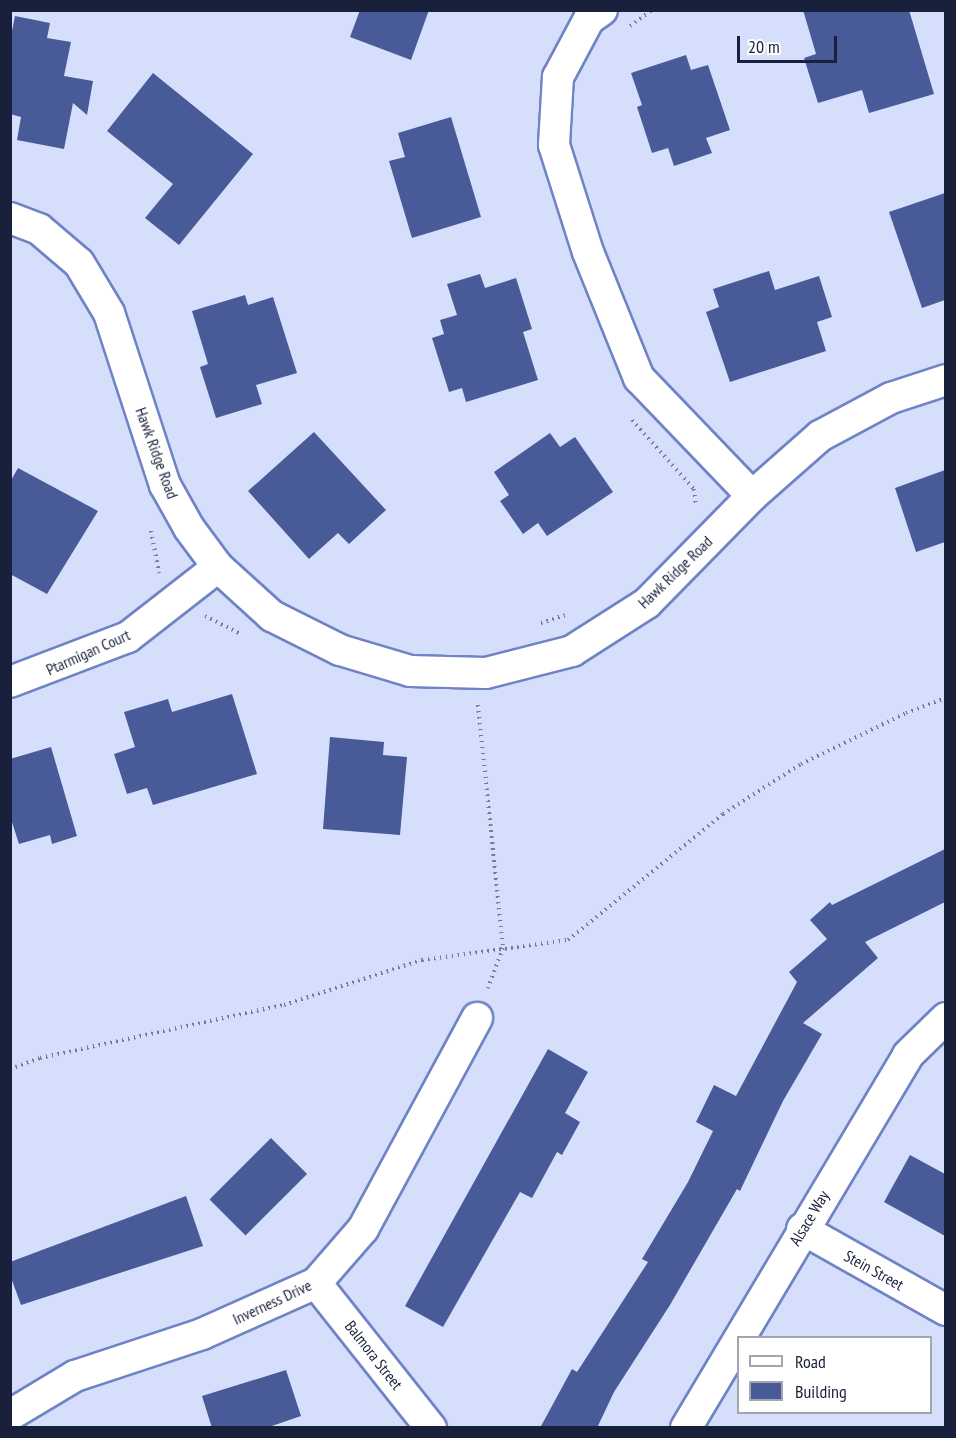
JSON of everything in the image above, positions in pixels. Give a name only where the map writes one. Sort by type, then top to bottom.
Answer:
[{"type":"street","points":[[613,20],[589,19],[558,77],[554,145],[588,252],[639,378],[752,496]]},
{"type":"street","name":"Hawk Ridge Road","points":[[10,218],[39,229],[79,263],[109,313],[165,485],[189,528],[218,567],[272,616],[340,650],[410,671],[486,673],[572,651],[647,603],[752,496],[820,436],[891,398],[945,380]]},
{"type":"street","name":"Ptarmigan Court","points":[[10,682],[128,637],[218,567]]},
{"type":"street","name":"Inverness Drive","points":[[10,1415],[75,1376],[202,1334],[316,1283],[363,1229],[477,1018]]},
{"type":"street","name":"Alsace Way","points":[[740,1336],[908,1055],[945,1018]]},
{"type":"street","name":"Stein Street","points":[[802,1229],[945,1310]]},
{"type":"street","name":"Balmora Street","points":[[316,1283],[431,1428]]},
{"type":"street","name":"Alsace Way","points":[[686,1428],[737,1341]]},
{"type":"path","points":[[613,20],[652,10]]},
{"type":"path","points":[[626,412],[643,436],[694,489],[694,512]]},
{"type":"path","points":[[149,524],[157,547],[159,577]]},
{"type":"path","points":[[537,624],[576,610]]},
{"type":"path","points":[[201,614],[249,638]]},
{"type":"path","points":[[10,1069],[40,1058],[284,1005],[422,960],[568,940],[723,814],[801,764],[906,712],[945,698]]},
{"type":"path","points":[[466,704],[488,704]]},
{"type":"path","points":[[477,1018],[503,948],[478,705]]},
{"type":"building","points":[[360,10],[429,10],[411,60],[350,37]]},
{"type":"building","points":[[803,10],[909,10],[934,94],[869,113],[862,90],[818,103],[804,58],[816,54]]},
{"type":"building","points":[[15,16],[50,23],[47,38],[71,42],[64,76],[93,81],[87,115],[73,103],[64,149],[17,140],[21,117],[10,114],[10,41]]},
{"type":"building","points":[[686,55],[691,70],[708,65],[730,130],[706,138],[712,153],[674,166],[668,148],[652,153],[637,107],[642,105],[631,73]]},
{"type":"building","points":[[153,73],[253,154],[179,245],[145,218],[173,184],[107,131]]},
{"type":"building","points":[[451,117],[481,217],[412,238],[389,161],[405,157],[398,133]]},
{"type":"building","points":[[945,193],[945,300],[922,308],[889,212]]},
{"type":"building","points":[[769,271],[775,290],[819,276],[832,317],[817,322],[826,351],[730,382],[706,312],[719,307],[713,289]]},
{"type":"building","points":[[480,274],[485,288],[516,278],[532,329],[523,332],[538,380],[466,402],[462,388],[449,392],[432,338],[444,334],[440,320],[457,315],[447,284]]},
{"type":"building","points":[[245,295],[248,305],[273,297],[297,373],[256,385],[262,404],[216,418],[200,367],[208,364],[192,311]]},
{"type":"building","points":[[314,432],[386,510],[349,544],[338,533],[309,559],[248,491]]},
{"type":"building","points":[[550,433],[560,447],[575,437],[613,492],[547,536],[538,523],[523,534],[500,501],[509,495],[494,472]]},
{"type":"building","points":[[18,468],[98,511],[47,594],[10,574],[10,482]]},
{"type":"building","points":[[945,470],[945,542],[916,552],[895,488]]},
{"type":"building","points":[[232,694],[257,774],[153,805],[147,788],[127,794],[114,754],[135,747],[124,712],[168,699],[172,712]]},
{"type":"building","points":[[330,737],[384,742],[383,755],[407,757],[400,835],[323,829]]},
{"type":"building","points":[[51,747],[77,836],[52,844],[50,835],[19,844],[10,816],[10,759]]},
{"type":"building","points":[[945,849],[945,902],[865,942],[878,958],[803,1023],[822,1034],[783,1101],[740,1191],[737,1189],[670,1305],[614,1392],[597,1428],[540,1428],[572,1369],[577,1372],[648,1262],[642,1259],[688,1182],[713,1131],[696,1122],[714,1085],[736,1096],[797,982],[789,972],[827,939],[810,920],[830,902],[832,905]]},
{"type":"building","points":[[548,1049],[588,1072],[565,1113],[580,1122],[562,1155],[557,1152],[532,1198],[520,1192],[443,1327],[405,1306]]},
{"type":"building","points":[[271,1138],[307,1174],[246,1236],[209,1200]]},
{"type":"building","points":[[910,1155],[945,1174],[945,1236],[884,1202]]},
{"type":"building","points":[[186,1196],[203,1246],[21,1305],[10,1275],[10,1262]]},
{"type":"building","points":[[286,1370],[301,1416],[266,1428],[212,1428],[202,1396]]}]
